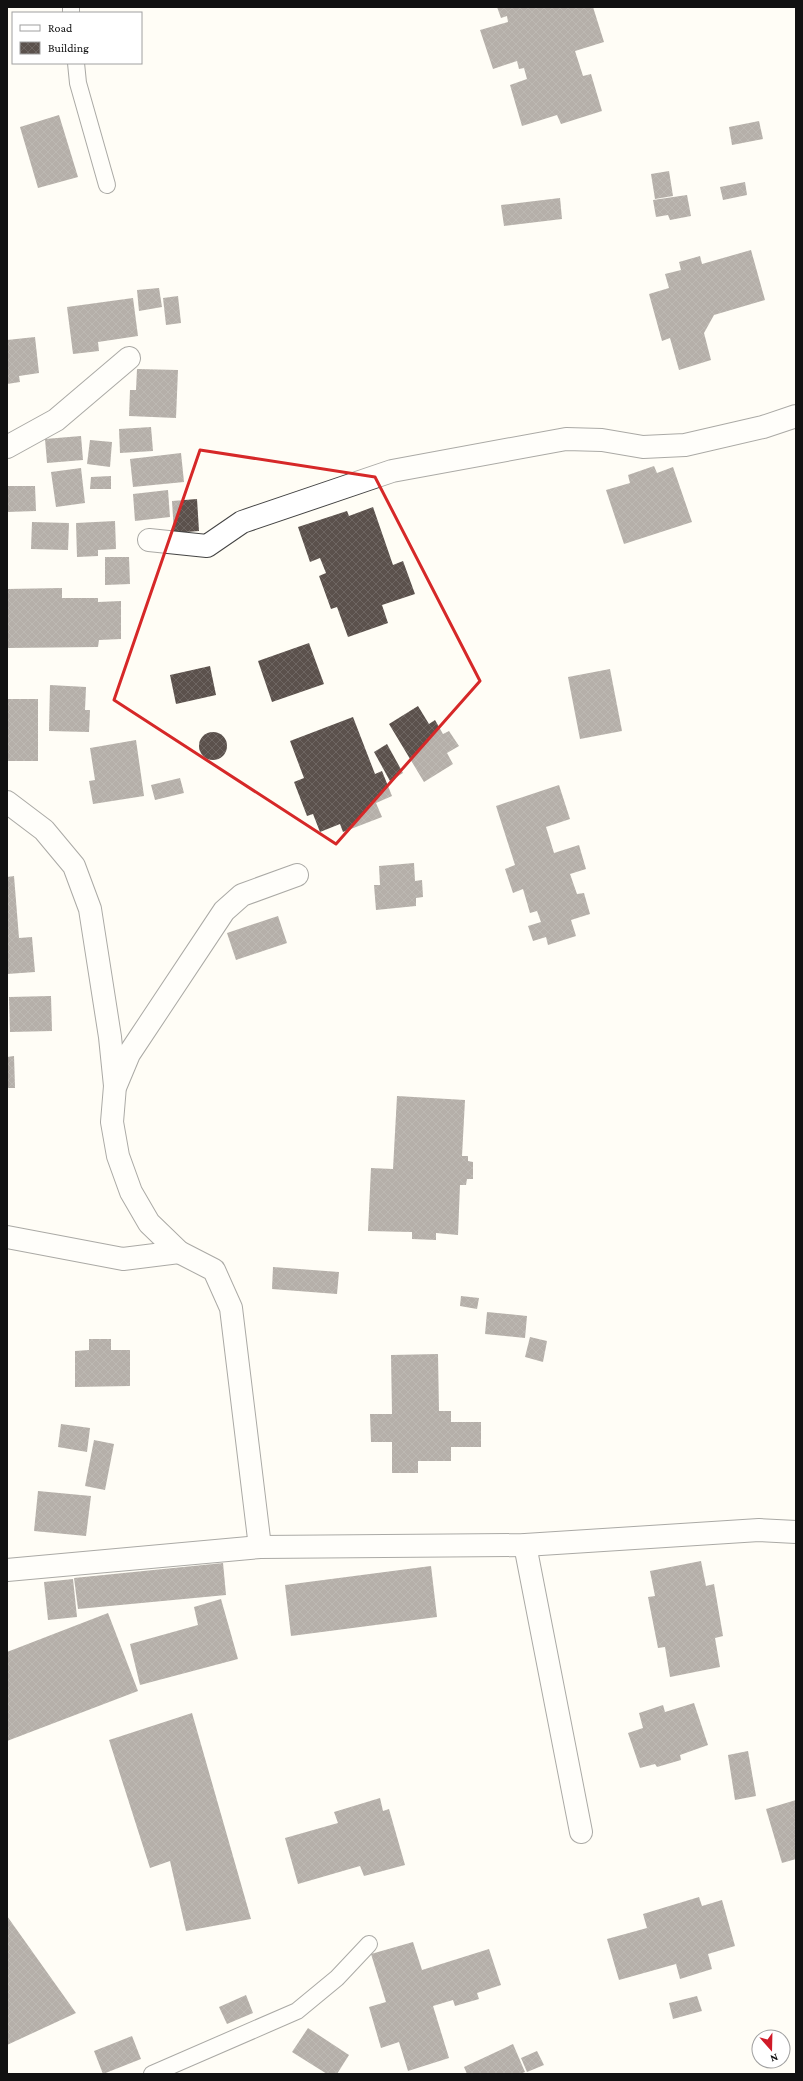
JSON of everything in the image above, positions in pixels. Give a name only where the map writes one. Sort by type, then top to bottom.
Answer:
[{"type":"street","points":[[7,447],[56,420],[129,358]]},
{"type":"street","points":[[149,540],[207,546],[242,522],[392,470],[566,439],[602,440],[643,447],[685,446],[763,427],[796,416]]},
{"type":"street","points":[[7,802],[44,830],[74,866],[90,909],[110,1037],[115,1086],[112,1122],[118,1156],[131,1192],[149,1223],[179,1252],[214,1270],[231,1308],[260,1547]]},
{"type":"street","points":[[115,1086],[129,1054],[224,910],[242,895],[297,875]]},
{"type":"street","points":[[7,1237],[123,1259],[179,1252]]},
{"type":"street","points":[[7,1570],[260,1547],[525,1545],[759,1530],[796,1532]]},
{"type":"street","points":[[525,1545],[581,1832]]},
{"type":"lane","points":[[76,64],[78,83],[107,185]]},
{"type":"lane","points":[[152,2074],[297,2011],[338,1978],[369,1944]]},
{"type":"highlighted area","points":[[200,450],[375,477],[480,681],[336,844],[114,700]]},
{"type":"building","points":[[497,7],[593,7],[604,42],[575,51],[583,76],[591,74],[602,111],[561,124],[557,115],[522,126],[510,85],[527,79],[524,68],[519,69],[517,61],[493,69],[480,30],[508,22],[507,16],[501,18]]},
{"type":"building","points":[[59,115],[78,177],[38,188],[20,127]]},
{"type":"building","points":[[759,121],[763,139],[732,145],[729,127]]},
{"type":"building","points":[[669,171],[673,196],[655,199],[651,174]]},
{"type":"building","points":[[745,182],[747,195],[723,200],[720,187]]},
{"type":"building","points":[[687,195],[691,216],[670,220],[668,215],[656,217],[653,200]]},
{"type":"building","points":[[560,198],[562,219],[504,226],[501,205]]},
{"type":"building","points":[[751,250],[765,300],[714,315],[704,333],[711,360],[679,370],[670,338],[662,341],[649,294],[669,288],[665,274],[681,270],[679,262],[700,256],[702,264]]},
{"type":"building","points":[[159,288],[162,307],[139,311],[137,290]]},
{"type":"building","points":[[178,296],[181,323],[166,325],[163,298]]},
{"type":"building","points":[[133,298],[138,336],[98,342],[99,351],[73,354],[67,307]]},
{"type":"building","points":[[35,337],[39,373],[19,376],[20,382],[7,384],[7,340]]},
{"type":"building","points":[[137,369],[178,370],[176,418],[129,416],[130,390],[136,390]]},
{"type":"building","points":[[151,427],[153,451],[120,453],[119,429]]},
{"type":"building","points":[[81,436],[83,460],[47,463],[45,439]]},
{"type":"building","points":[[90,440],[112,442],[110,467],[87,464]]},
{"type":"building","points":[[181,453],[184,482],[133,487],[130,459]]},
{"type":"building","points":[[654,466],[657,473],[673,467],[692,522],[624,544],[606,490],[630,483],[628,475]]},
{"type":"building","points":[[81,468],[85,503],[56,507],[51,472]]},
{"type":"building","points":[[111,476],[111,489],[90,489],[91,477]]},
{"type":"building","points":[[7,486],[35,486],[36,511],[7,512]]},
{"type":"building","points":[[168,490],[170,517],[135,521],[133,494]]},
{"type":"building","points":[[197,499],[199,531],[174,533],[172,501]]},
{"type":"building","points":[[373,507],[393,565],[403,561],[415,594],[382,605],[388,623],[348,637],[337,607],[331,609],[319,576],[326,573],[320,558],[310,562],[298,527],[347,511],[349,516]]},
{"type":"building","points":[[115,521],[116,549],[98,550],[98,556],[77,557],[76,523]]},
{"type":"building","points":[[32,522],[69,523],[68,550],[31,549]]},
{"type":"building","points":[[105,557],[129,557],[130,584],[105,585]]},
{"type":"building","points":[[62,588],[62,598],[98,598],[98,602],[121,601],[121,639],[99,640],[98,647],[7,648],[7,589]]},
{"type":"building","points":[[309,643],[324,684],[272,702],[258,661]]},
{"type":"building","points":[[210,666],[216,695],[176,704],[170,675]]},
{"type":"building","points":[[610,669],[622,731],[580,739],[568,677]]},
{"type":"building","points":[[50,685],[86,687],[85,710],[90,710],[89,732],[49,731]]},
{"type":"building","points":[[7,699],[38,699],[38,761],[7,761]]},
{"type":"building","points":[[418,706],[429,724],[435,720],[443,734],[449,731],[459,746],[447,753],[453,764],[424,782],[389,724]]},
{"type":"building","points":[[353,717],[375,774],[382,771],[392,796],[376,803],[382,817],[343,832],[340,824],[320,832],[313,814],[307,816],[294,782],[304,778],[290,741]]},
{"type":"building","points":[[213,732],[223,736],[227,746],[223,756],[213,760],[203,756],[199,746],[203,736]]},
{"type":"building","points":[[136,740],[144,796],[93,804],[89,781],[95,780],[90,748]]},
{"type":"building","points":[[387,744],[403,773],[390,781],[374,752]]},
{"type":"building","points":[[180,778],[184,793],[155,800],[151,785]]},
{"type":"building","points":[[559,785],[570,819],[546,827],[554,853],[579,845],[586,869],[570,874],[577,894],[584,893],[590,914],[571,920],[576,936],[548,945],[546,937],[533,941],[528,926],[541,922],[537,911],[530,913],[523,889],[513,893],[505,869],[515,865],[496,806]]},
{"type":"building","points":[[414,863],[415,881],[422,880],[423,897],[416,898],[416,906],[376,910],[374,885],[380,885],[379,866]]},
{"type":"building","points":[[14,876],[19,938],[32,937],[35,972],[7,974],[7,877]]},
{"type":"building","points":[[278,916],[287,943],[236,960],[227,933]]},
{"type":"building","points":[[51,996],[52,1031],[10,1032],[9,997]]},
{"type":"building","points":[[14,1056],[15,1088],[7,1088],[7,1057]]},
{"type":"building","points":[[397,1096],[465,1100],[462,1156],[468,1156],[468,1161],[473,1162],[473,1179],[467,1179],[466,1185],[460,1185],[458,1235],[436,1233],[436,1240],[412,1239],[412,1232],[368,1231],[371,1168],[393,1169]]},
{"type":"building","points":[[273,1267],[339,1272],[337,1294],[272,1289]]},
{"type":"building","points":[[461,1296],[479,1298],[477,1309],[460,1306]]},
{"type":"building","points":[[487,1312],[527,1316],[525,1338],[485,1334]]},
{"type":"building","points":[[530,1337],[547,1341],[543,1362],[525,1357]]},
{"type":"building","points":[[89,1339],[111,1339],[111,1350],[130,1350],[130,1386],[75,1387],[75,1351],[89,1350]]},
{"type":"building","points":[[438,1354],[439,1411],[451,1411],[451,1422],[481,1422],[481,1447],[451,1447],[451,1461],[418,1461],[418,1473],[392,1473],[392,1442],[371,1442],[370,1414],[392,1414],[391,1355]]},
{"type":"building","points":[[61,1424],[90,1428],[87,1452],[58,1447]]},
{"type":"building","points":[[94,1440],[114,1444],[105,1490],[85,1486]]},
{"type":"building","points":[[38,1491],[91,1496],[86,1536],[34,1531]]},
{"type":"building","points":[[701,1561],[706,1586],[714,1584],[723,1636],[715,1638],[720,1667],[670,1677],[665,1647],[658,1648],[648,1597],[655,1596],[650,1571]]},
{"type":"building","points":[[223,1563],[226,1595],[78,1609],[74,1578]]},
{"type":"building","points":[[431,1566],[437,1617],[291,1636],[285,1585]]},
{"type":"building","points":[[73,1579],[77,1617],[48,1620],[44,1582]]},
{"type":"building","points":[[221,1599],[238,1659],[140,1685],[130,1644],[198,1625],[194,1607]]},
{"type":"building","points":[[108,1613],[138,1691],[7,1741],[7,1652]]},
{"type":"building","points":[[694,1703],[708,1745],[680,1755],[681,1760],[657,1767],[655,1764],[640,1768],[628,1733],[643,1728],[639,1713],[663,1705],[665,1712]]},
{"type":"building","points":[[192,1713],[251,1919],[186,1931],[170,1861],[150,1868],[109,1740]]},
{"type":"building","points":[[748,1751],[756,1796],[735,1800],[728,1755]]},
{"type":"building","points":[[380,1798],[383,1811],[389,1809],[405,1865],[364,1876],[360,1866],[298,1884],[285,1838],[338,1823],[334,1812]]},
{"type":"building","points":[[796,1800],[796,1859],[782,1863],[766,1809]]},
{"type":"building","points":[[699,1897],[702,1906],[722,1900],[735,1946],[708,1954],[712,1969],[680,1979],[676,1964],[619,1980],[607,1939],[647,1928],[643,1914]]},
{"type":"building","points":[[7,1916],[76,2013],[7,2045]]},
{"type":"building","points":[[413,1942],[422,1970],[489,1949],[501,1985],[477,1993],[479,1999],[455,2006],[453,2000],[433,2006],[449,2058],[408,2071],[399,2042],[381,2048],[369,2007],[386,2002],[371,1954]]},
{"type":"building","points":[[246,1995],[253,2013],[227,2024],[219,2007]]},
{"type":"building","points":[[697,1996],[702,2011],[673,2019],[669,2003]]},
{"type":"building","points":[[308,2028],[349,2055],[337,2074],[327,2074],[292,2052]]},
{"type":"building","points":[[132,2036],[141,2059],[103,2074],[94,2051]]},
{"type":"building","points":[[513,2044],[525,2072],[520,2074],[467,2074],[464,2067]]},
{"type":"building","points":[[537,2051],[544,2065],[527,2072],[521,2058]]}]
